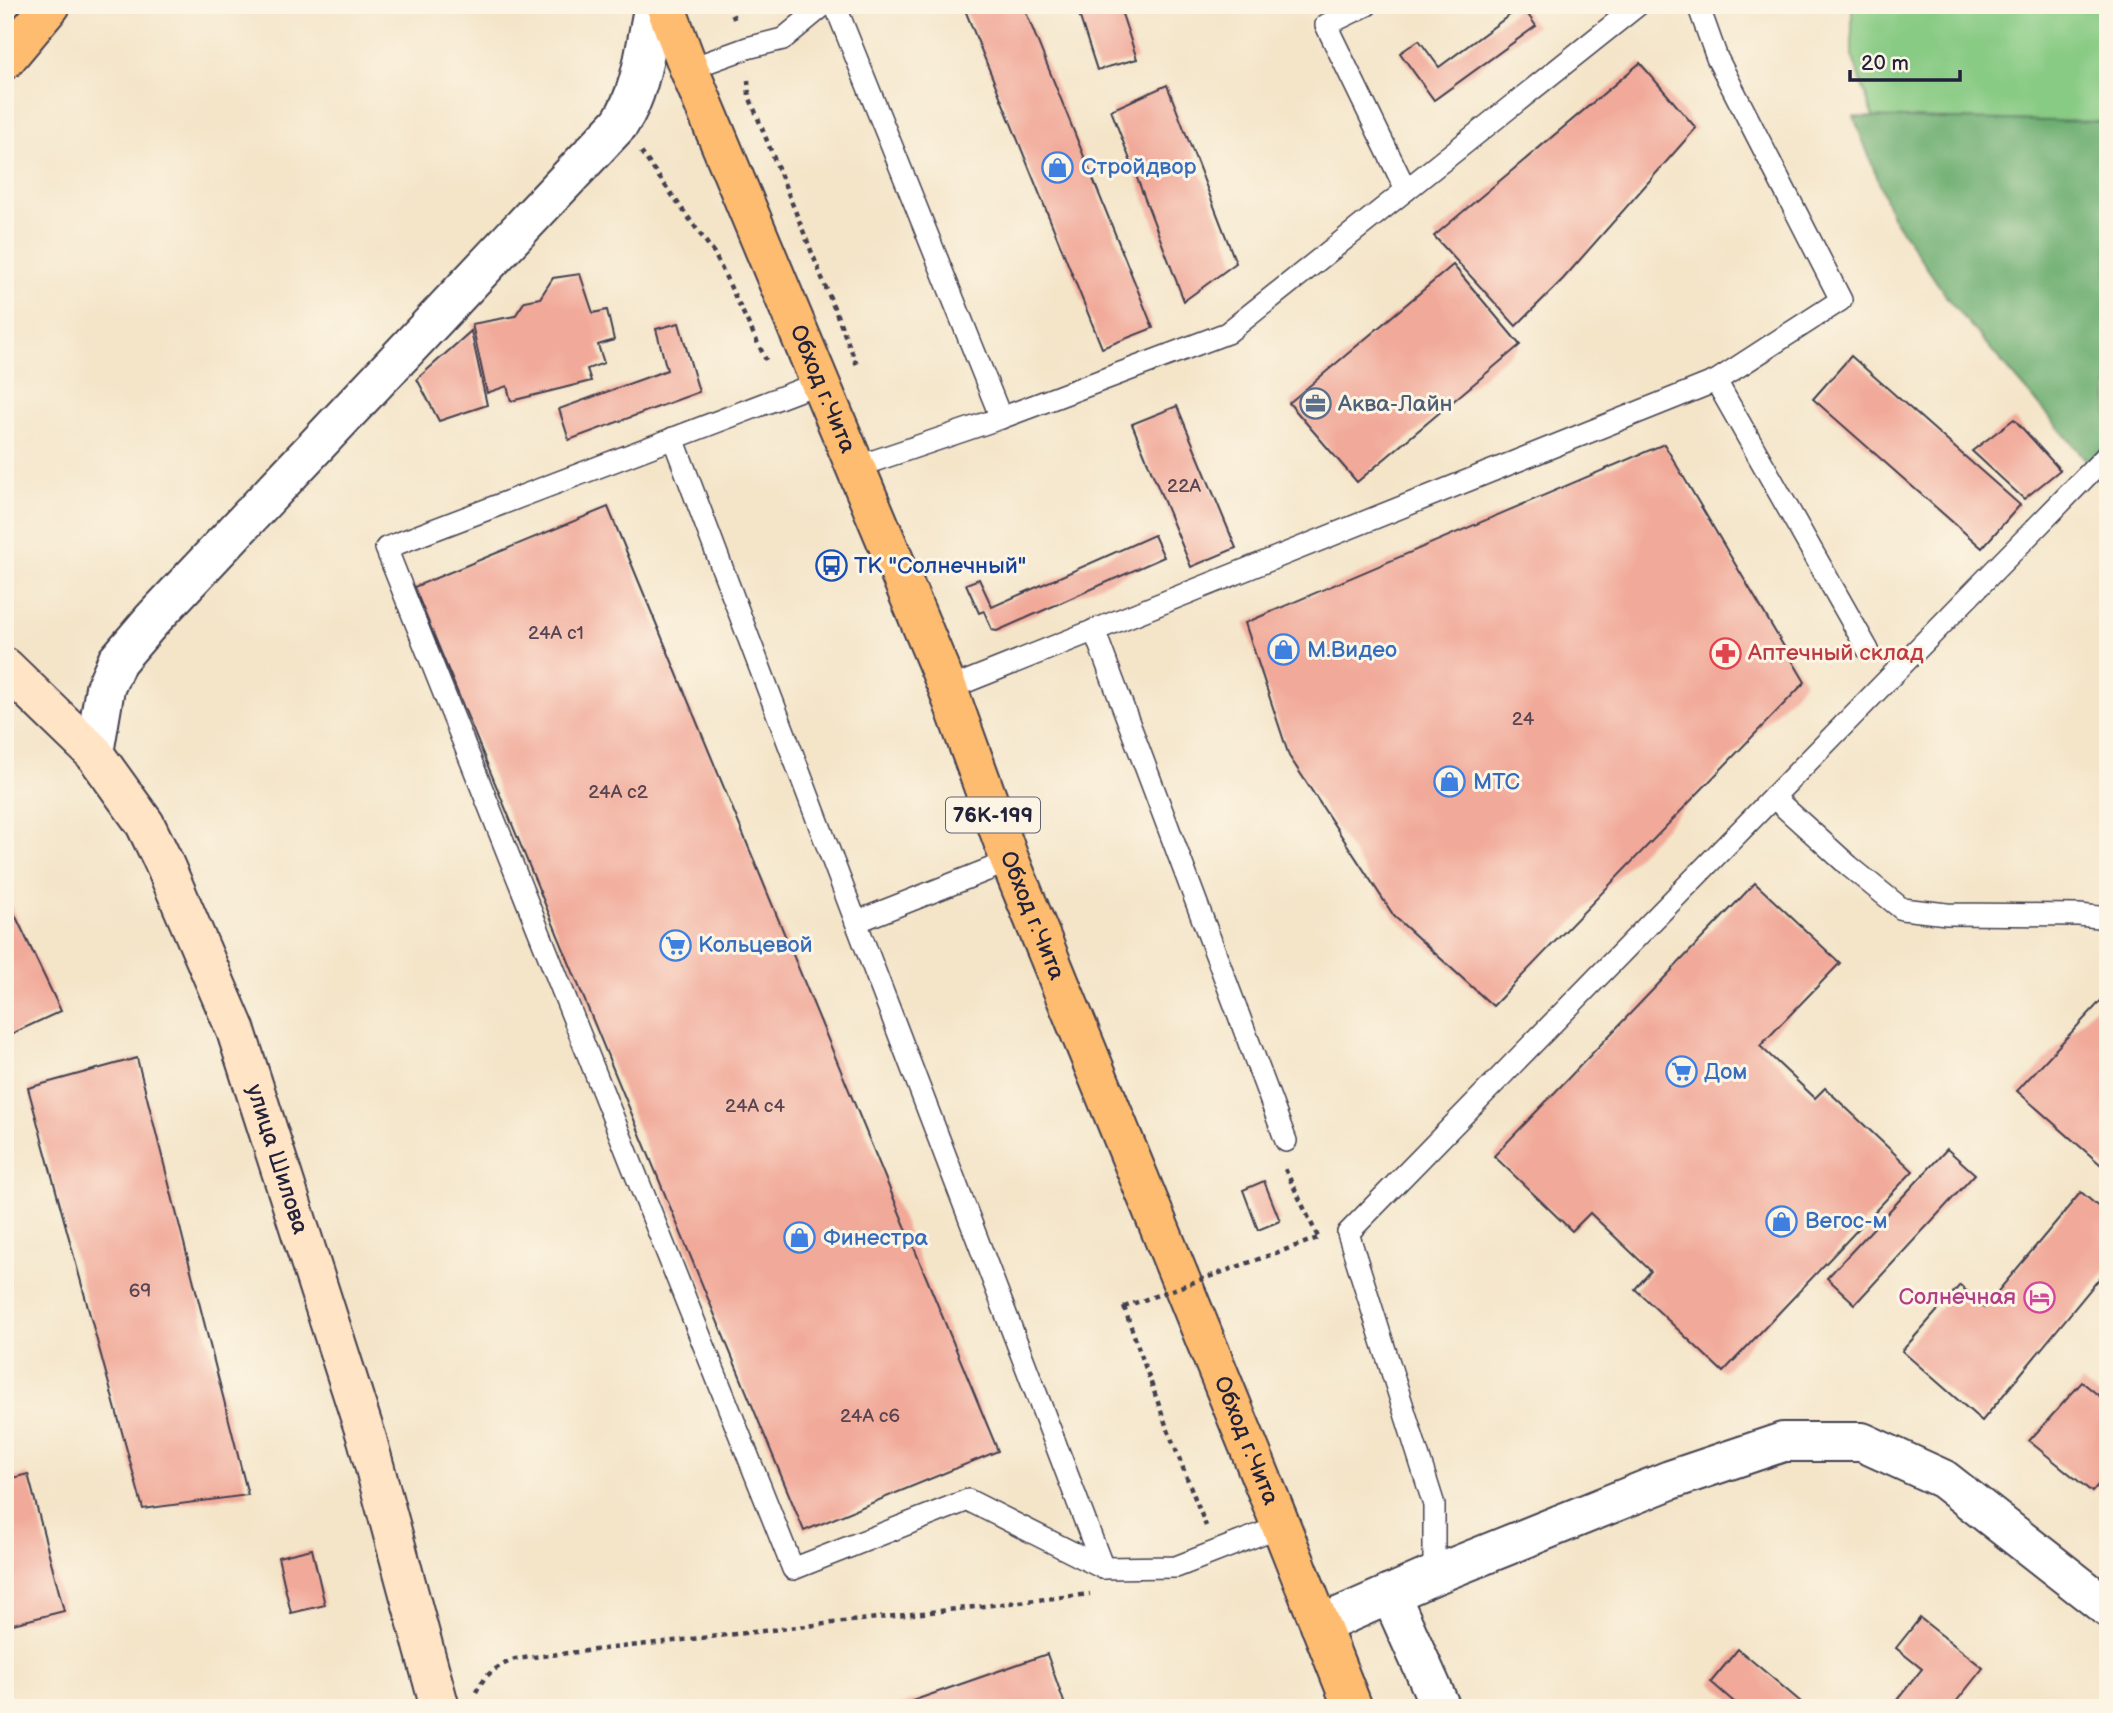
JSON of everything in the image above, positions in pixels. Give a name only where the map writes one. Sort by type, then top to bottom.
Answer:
[{"type":"main road","points":[[5,61],[51,5]]},
{"type":"main road","name":"Обход г.Чита","points":[[665,5],[689,69],[948,689],[1010,861],[1282,1526],[1353,1708]]},
{"type":"main road","name":"улица Шилова","points":[[5,667],[94,753],[125,793],[151,836],[236,1031],[366,1439],[458,1704]]},
{"type":"street","points":[[94,753],[105,688],[117,661],[152,620],[620,123],[630,108],[642,68],[654,5]]},
{"type":"street","points":[[1320,1625],[1434,1575],[1670,1480],[1783,1442],[1862,1442],[1943,1479],[2108,1608]]},
{"type":"street","points":[[1390,1594],[1441,1708]]},
{"type":"lane","points":[[689,69],[747,48],[783,39],[824,5]]},
{"type":"lane","points":[[835,5],[1001,418]]},
{"type":"lane","points":[[1367,5],[1326,25],[1406,190]]},
{"type":"lane","points":[[856,467],[1001,418],[1227,333],[1638,5]]},
{"type":"lane","points":[[948,689],[1716,381],[1841,300],[1717,58],[1698,5]]},
{"type":"lane","points":[[1716,381],[1868,650]]},
{"type":"lane","points":[[821,382],[386,548],[793,1569],[968,1500],[1103,1568],[1175,1567],[1282,1526]]},
{"type":"lane","points":[[673,438],[1103,1568]]},
{"type":"lane","points":[[1434,1575],[1434,1505],[1348,1233],[2108,454]]},
{"type":"lane","points":[[1094,630],[1286,1141]]},
{"type":"lane","points":[[1773,797],[1849,866],[1902,909],[1947,914],[2078,915],[2108,918]]},
{"type":"lane","points":[[856,922],[1010,861]]},
{"type":"path","points":[[729,5],[747,48],[749,96],[863,378]]},
{"type":"path","points":[[620,123],[714,253],[783,396]]},
{"type":"path","points":[[1216,1551],[1166,1425],[1124,1307],[1318,1237],[1284,1167]]},
{"type":"path","points":[[458,1704],[475,1693],[482,1680],[495,1668],[514,1659],[1093,1594]]},
{"type":"green space","points":[[1852,5],[2108,5],[2108,248],[1920,254],[1852,55]]},
{"type":"green space","points":[[1854,117],[2108,122],[2108,485],[1950,302],[1892,216]]},
{"type":"building","name":"Стройдвор","points":[[963,5],[1023,5],[1153,328],[1102,348]]},
{"type":"building","points":[[1076,5],[1119,5],[1137,59],[1097,70]]},
{"type":"building","points":[[1522,6],[1536,26],[1434,100],[1400,53],[1419,40],[1439,67]]},
{"type":"building","points":[[1640,63],[1696,128],[1563,279],[1516,326],[1434,236]]},
{"type":"building","points":[[1167,85],[1236,263],[1184,301],[1111,110]]},
{"type":"building","points":[[1453,265],[1520,345],[1357,482],[1289,403]]},
{"type":"building","points":[[580,274],[593,313],[607,310],[614,340],[598,345],[604,363],[587,369],[591,381],[511,401],[507,386],[487,393],[472,324],[515,316],[525,301],[540,298],[553,278]]},
{"type":"building","points":[[679,323],[699,392],[569,440],[559,409],[667,370],[656,329]]},
{"type":"building","points":[[471,331],[487,405],[439,421],[417,379]]},
{"type":"building","points":[[1851,356],[2020,505],[1982,548],[1813,399]]},
{"type":"building","points":[[1177,406],[1236,548],[1191,567],[1132,424]]},
{"type":"building","points":[[2014,419],[2060,470],[2024,499],[1972,451]]},
{"type":"building","points":[[1664,444],[1805,682],[1493,1006],[1394,916],[1289,756],[1245,623]]},
{"type":"building","name":"Кольцевой","points":[[608,507],[998,1451],[804,1531],[414,587]]},
{"type":"building","points":[[1154,535],[1164,557],[997,631],[992,630],[984,611],[979,613],[966,584],[979,579],[992,607]]},
{"type":"building","name":"Дом","points":[[1755,883],[1840,963],[1760,1046],[1815,1098],[1825,1088],[1913,1171],[1723,1372],[1635,1289],[1651,1271],[1590,1213],[1572,1231],[1494,1156]]},
{"type":"building","points":[[5,894],[61,1011],[5,1037]]},
{"type":"building","points":[[2108,993],[2108,1171],[2017,1091]]},
{"type":"building","points":[[137,1058],[248,1495],[143,1509],[28,1088]]},
{"type":"building","points":[[1947,1149],[1975,1174],[1855,1304],[1827,1278]]},
{"type":"building","points":[[1264,1181],[1280,1221],[1258,1230],[1243,1190]]},
{"type":"building","name":"Солнечная","points":[[2081,1192],[2108,1215],[2108,1268],[1982,1421],[1902,1351],[1960,1285],[1984,1308]]},
{"type":"building","points":[[2082,1382],[2108,1403],[2108,1473],[2092,1492],[2029,1441]]},
{"type":"building","points":[[28,1474],[64,1611],[5,1626],[5,1480]]},
{"type":"building","points":[[312,1549],[325,1605],[291,1613],[278,1557]]},
{"type":"building","points":[[1920,1618],[1983,1668],[1951,1708],[1906,1708],[1897,1700],[1922,1669],[1896,1648]]},
{"type":"building","points":[[1738,1649],[1801,1702],[1796,1708],[1741,1708],[1711,1682]]},
{"type":"building","points":[[1047,1654],[1066,1708],[895,1708],[895,1707]]},
{"type":"place","name":"Стройдвор","points":[[1058,167]]},
{"type":"place","name":"Аква-Лайн","points":[[1315,404]]},
{"type":"place","name":"ТК \"Солнечный\"","points":[[831,566]]},
{"type":"place","name":"М.Видео","points":[[1284,650]]},
{"type":"place","name":"Аптечный склад","points":[[1725,653]]},
{"type":"place","name":"МТС","points":[[1450,782]]},
{"type":"place","name":"Кольцевой","points":[[675,945]]},
{"type":"place","name":"Дом","points":[[1681,1072]]},
{"type":"place","name":"Вегос-м","points":[[1782,1221]]},
{"type":"place","name":"Финестра","points":[[800,1238]]},
{"type":"place","name":"Солнечная","points":[[2039,1297]]}]
